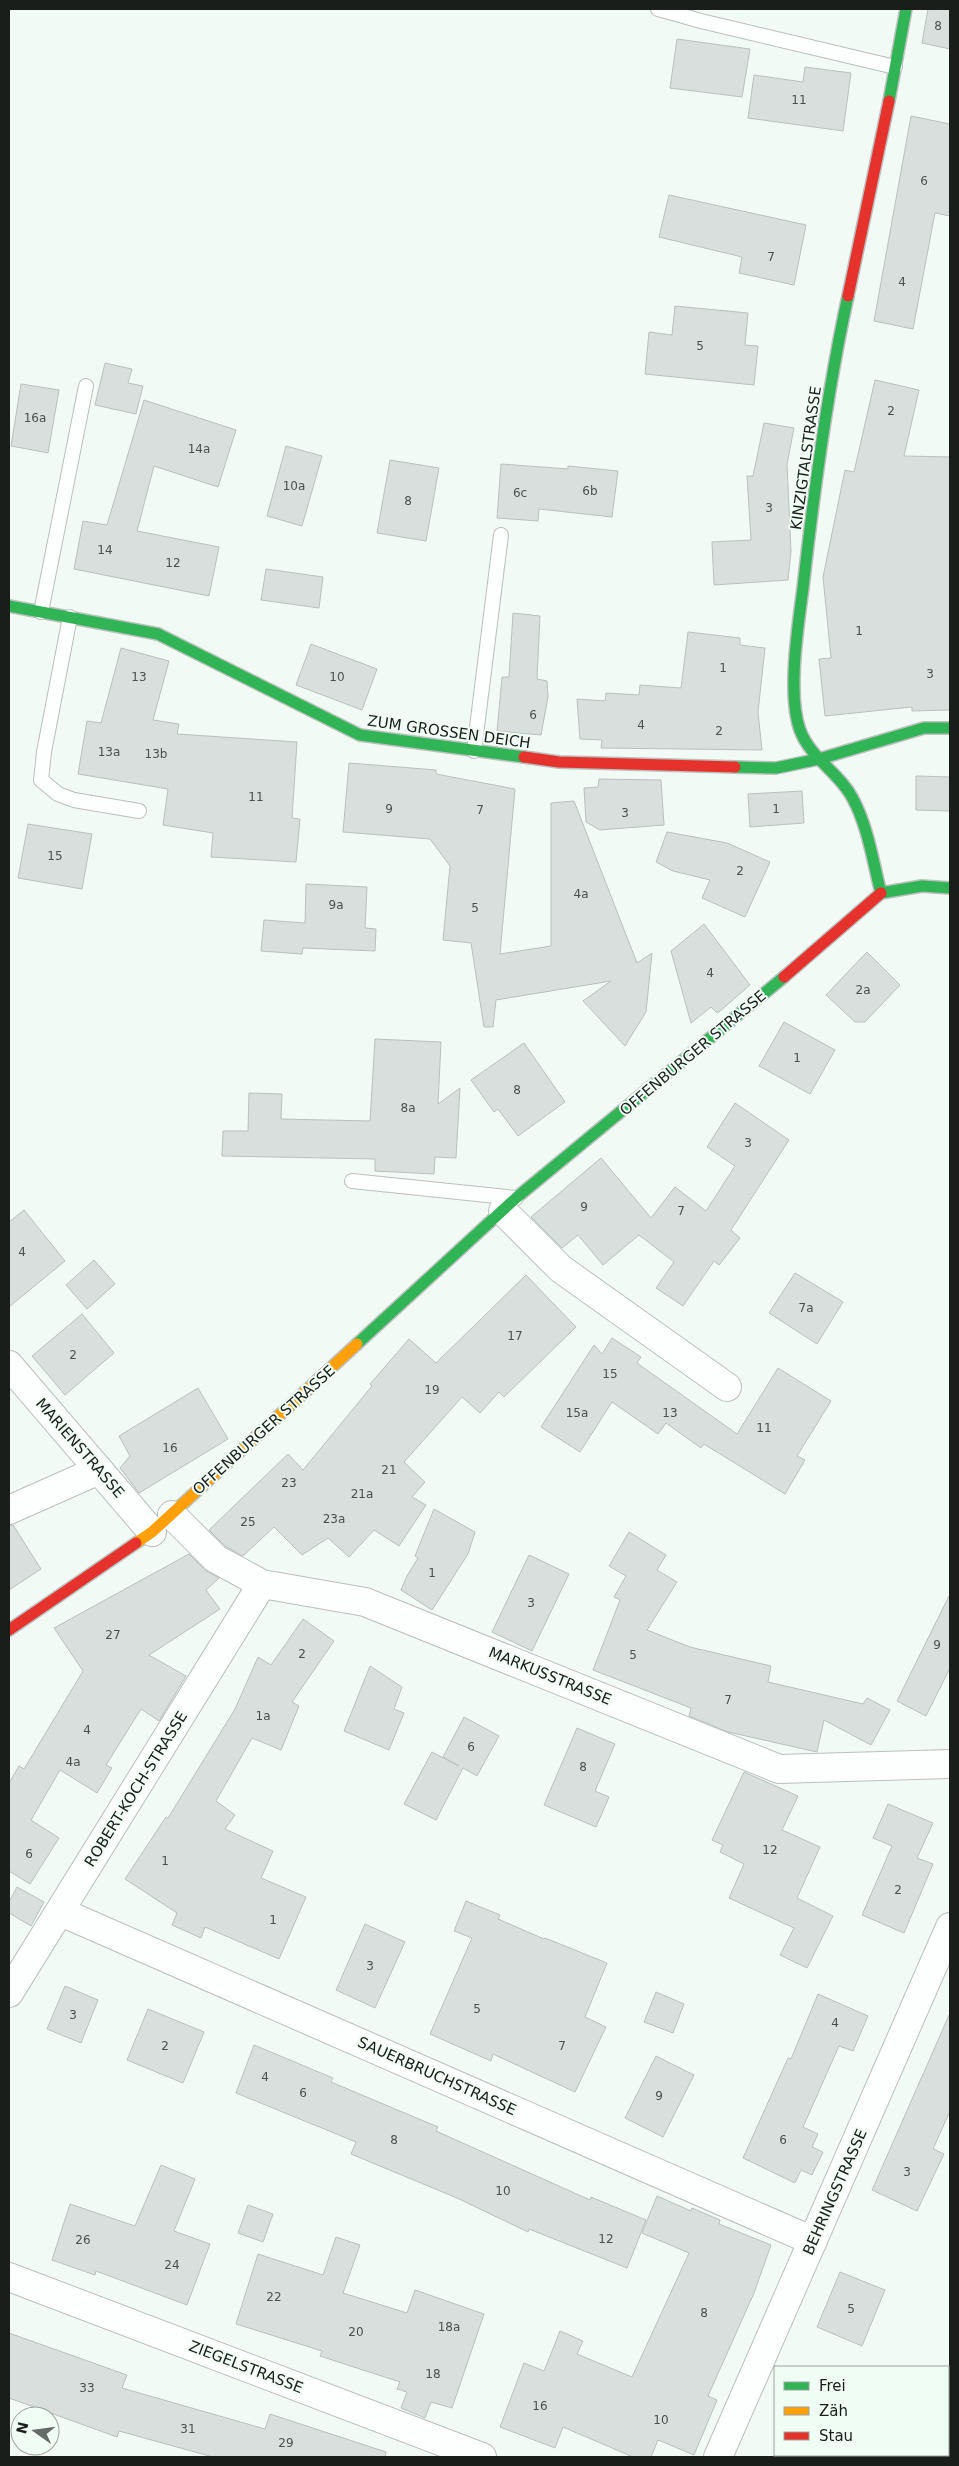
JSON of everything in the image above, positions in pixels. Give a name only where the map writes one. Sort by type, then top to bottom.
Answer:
[{"type":"street","name":"KINZIGTALSTRASSE","points":[[881,893],[868,841],[853,798],[808,746],[800,731],[795,710],[799,620],[817,466],[836,350],[879,154],[906,9]]},
{"type":"street","name":"ZUM GROSSEN DEICH","points":[[9,606],[158,634],[360,735],[474,751],[560,762],[776,768],[820,759],[924,728],[950,728]]},
{"type":"street","points":[[881,893],[922,886],[950,888]]},
{"type":"street","name":"OFFENBURGER STRASSE","points":[[9,1630],[162,1523],[510,1205],[729,1024],[881,893]]},
{"type":"street","points":[[510,1205],[561,1269],[727,1386]]},
{"type":"street","name":"MARIENSTRASSE","points":[[9,1365],[99,1470],[162,1523]]},
{"type":"street","points":[[9,1510],[99,1470]]},
{"type":"street","name":"MARKUSSTRASSE","points":[[162,1523],[216,1560],[262,1584],[365,1602],[779,1769],[950,1764]]},
{"type":"street","name":"ROBERT-KOCH-STRASSE","points":[[9,1993],[61,1912],[262,1584]]},
{"type":"street","name":"SAUERBRUCHSTRASSE","points":[[61,1912],[814,2241]]},
{"type":"street","name":"BEHRINGSTRASSE","points":[[718,2457],[950,1927]]},
{"type":"street","name":"ZIEGELSTRASSE","points":[[9,2277],[482,2457]]},
{"type":"lane","points":[[658,9],[895,67]]},
{"type":"lane","points":[[41,612],[86,386]]},
{"type":"lane","points":[[474,751],[501,536]]},
{"type":"lane","points":[[70,617],[44,752],[41,780],[58,794],[74,800],[139,811]]},
{"type":"lane","points":[[352,1181],[510,1205]]},
{"type":"building","points":[[928,9],[950,9],[950,49],[922,43]]},
{"type":"building","points":[[677,39],[750,49],[742,97],[670,88]]},
{"type":"building","points":[[805,67],[851,73],[843,131],[748,118],[754,75],[803,82]]},
{"type":"building","points":[[911,116],[950,124],[950,216],[935,213],[913,329],[874,321]]},
{"type":"building","points":[[669,195],[806,225],[794,285],[739,273],[742,257],[659,237]]},
{"type":"building","points":[[675,306],[748,313],[745,345],[758,346],[754,385],[645,374],[649,332],[672,335]]},
{"type":"building","points":[[105,363],[132,369],[128,383],[143,386],[136,414],[95,405]]},
{"type":"building","points":[[875,380],[919,390],[904,456],[950,457],[950,710],[912,711],[912,707],[825,716],[819,659],[831,658],[823,577],[845,470],[854,472]]},
{"type":"building","points":[[21,384],[59,390],[48,453],[11,446]]},
{"type":"building","points":[[144,400],[236,430],[218,487],[154,466],[137,531],[219,547],[209,596],[74,569],[83,521],[107,525]]},
{"type":"building","points":[[764,423],[794,428],[787,464],[791,551],[788,580],[714,585],[712,542],[751,540],[747,476],[753,476]]},
{"type":"building","points":[[286,446],[322,456],[302,526],[267,516]]},
{"type":"building","points":[[390,460],[439,468],[426,541],[377,533]]},
{"type":"building","points":[[501,464],[568,469],[568,466],[618,471],[612,517],[539,509],[538,521],[497,518]]},
{"type":"building","points":[[266,569],[323,577],[319,608],[261,600]]},
{"type":"building","points":[[513,613],[540,616],[537,679],[547,681],[548,697],[541,735],[497,731],[502,677],[509,677]]},
{"type":"building","points":[[688,632],[740,638],[740,645],[765,648],[758,712],[762,750],[601,748],[602,740],[580,739],[577,699],[605,701],[606,693],[639,695],[640,685],[681,688]]},
{"type":"building","points":[[311,644],[377,669],[362,710],[296,685]]},
{"type":"building","points":[[121,648],[169,661],[153,720],[179,724],[177,734],[297,742],[292,818],[300,819],[296,862],[211,857],[213,833],[163,825],[168,789],[78,774],[87,721],[101,723]]},
{"type":"building","points":[[349,763],[436,770],[436,774],[515,789],[500,954],[551,946],[551,803],[574,801],[637,963],[652,953],[646,1012],[625,1046],[583,1001],[611,981],[496,1000],[493,1027],[484,1027],[471,943],[443,940],[450,866],[430,839],[343,832]]},
{"type":"building","points":[[916,776],[950,777],[950,811],[916,810]]},
{"type":"building","points":[[599,779],[661,780],[664,825],[600,830],[586,822],[584,788],[598,787]]},
{"type":"building","points":[[802,791],[804,823],[750,827],[748,794]]},
{"type":"building","points":[[28,824],[92,834],[82,889],[18,878]]},
{"type":"building","points":[[667,832],[727,843],[770,862],[745,917],[702,898],[710,880],[673,871],[656,862]]},
{"type":"building","points":[[306,884],[367,887],[365,928],[376,929],[375,951],[303,948],[302,954],[261,951],[264,920],[305,923]]},
{"type":"building","points":[[704,924],[750,985],[719,1012],[716,1012],[711,1007],[691,1023],[671,951]]},
{"type":"building","points":[[867,952],[900,985],[865,1022],[855,1022],[826,995]]},
{"type":"building","points":[[784,1022],[835,1050],[810,1094],[759,1066]]},
{"type":"building","points":[[375,1039],[441,1042],[438,1104],[460,1088],[456,1158],[435,1157],[434,1174],[375,1171],[375,1159],[222,1156],[223,1131],[248,1131],[249,1093],[282,1094],[281,1119],[370,1121]]},
{"type":"building","points":[[524,1043],[565,1102],[518,1136],[498,1109],[494,1112],[471,1080]]},
{"type":"building","points":[[735,1103],[789,1140],[731,1230],[740,1238],[719,1265],[714,1261],[683,1306],[656,1288],[674,1262],[639,1235],[603,1265],[578,1235],[562,1248],[531,1217],[601,1158],[651,1218],[675,1187],[706,1211],[735,1166],[707,1147]]},
{"type":"building","points":[[24,1210],[65,1261],[9,1307],[9,1222]]},
{"type":"building","points":[[94,1260],[115,1284],[87,1309],[66,1285]]},
{"type":"building","points":[[795,1273],[843,1302],[817,1344],[769,1313]]},
{"type":"building","points":[[526,1275],[576,1327],[504,1397],[499,1392],[480,1413],[462,1397],[404,1462],[425,1482],[412,1497],[426,1505],[399,1546],[374,1530],[349,1557],[328,1538],[302,1555],[274,1527],[243,1556],[225,1546],[209,1530],[288,1454],[303,1470],[372,1386],[370,1384],[409,1339],[436,1363]]},
{"type":"building","points":[[82,1314],[114,1353],[65,1395],[32,1356]]},
{"type":"building","points":[[612,1338],[641,1357],[637,1363],[737,1434],[778,1368],[831,1401],[797,1456],[805,1460],[785,1494],[704,1444],[701,1448],[666,1423],[658,1434],[612,1402],[580,1452],[541,1427],[594,1345],[602,1354]]},
{"type":"building","points":[[198,1388],[228,1439],[139,1493],[120,1468],[130,1456],[119,1436]]},
{"type":"building","points":[[434,1509],[475,1532],[468,1554],[432,1610],[401,1590],[418,1558],[415,1556]]},
{"type":"building","points":[[9,1525],[13,1525],[41,1569],[9,1590]]},
{"type":"building","points":[[629,1532],[666,1555],[657,1570],[677,1582],[647,1630],[690,1647],[771,1666],[768,1682],[863,1704],[867,1698],[890,1710],[871,1745],[824,1720],[817,1752],[728,1732],[689,1716],[691,1708],[593,1670],[620,1600],[614,1597],[626,1576],[609,1566]]},
{"type":"building","points":[[189,1554],[205,1570],[219,1578],[206,1590],[220,1609],[149,1655],[186,1676],[159,1721],[141,1709],[106,1765],[112,1768],[97,1793],[60,1770],[31,1820],[59,1838],[30,1884],[9,1871],[9,1783],[19,1766],[24,1769],[83,1671],[54,1628]]},
{"type":"building","points":[[529,1555],[569,1574],[532,1651],[492,1632]]},
{"type":"building","points":[[950,1594],[950,1668],[926,1716],[897,1701]]},
{"type":"building","points":[[303,1619],[334,1641],[292,1702],[299,1706],[281,1750],[252,1738],[216,1801],[235,1815],[225,1829],[273,1851],[261,1878],[306,1897],[279,1959],[205,1927],[201,1938],[172,1925],[177,1913],[125,1879],[166,1817],[168,1818],[235,1709],[258,1657],[271,1665]]},
{"type":"building","points":[[370,1666],[402,1687],[394,1709],[404,1713],[389,1750],[344,1731]]},
{"type":"building","points":[[464,1717],[499,1736],[477,1776],[463,1768],[436,1820],[404,1804],[432,1752],[459,1766],[443,1757]]},
{"type":"building","points":[[577,1728],[615,1744],[595,1791],[609,1797],[596,1827],[544,1805]]},
{"type":"building","points":[[744,1772],[798,1796],[782,1830],[820,1847],[797,1898],[833,1916],[807,1968],[780,1955],[794,1928],[729,1898],[744,1864],[720,1852],[723,1845],[712,1840]]},
{"type":"building","points":[[888,1804],[933,1823],[917,1858],[933,1864],[904,1933],[862,1915],[892,1846],[873,1838]]},
{"type":"building","points":[[17,1887],[44,1902],[31,1926],[9,1913],[9,1902]]},
{"type":"building","points":[[466,1901],[500,1915],[498,1919],[607,1963],[585,2017],[606,2027],[575,2092],[493,2054],[491,2061],[430,2034],[472,1938],[454,1931]]},
{"type":"building","points":[[365,1924],[405,1942],[375,2008],[336,1990]]},
{"type":"building","points":[[65,1986],[98,2000],[81,2043],[47,2029]]},
{"type":"building","points":[[656,1992],[684,2004],[673,2033],[644,2022]]},
{"type":"building","points":[[818,1994],[868,2016],[853,2051],[839,2046],[803,2127],[818,2134],[812,2147],[823,2152],[812,2175],[801,2170],[795,2183],[743,2158],[788,2058],[791,2059]]},
{"type":"building","points":[[148,2009],[204,2032],[183,2083],[127,2060]]},
{"type":"building","points":[[950,2013],[950,2111],[933,2149],[944,2154],[917,2211],[872,2190]]},
{"type":"building","points":[[254,2045],[333,2078],[331,2082],[438,2127],[436,2131],[590,2200],[591,2197],[646,2220],[627,2268],[529,2229],[528,2232],[457,2198],[351,2154],[356,2142],[236,2093]]},
{"type":"building","points":[[656,2056],[694,2075],[663,2137],[625,2118]]},
{"type":"building","points":[[161,2165],[195,2179],[174,2231],[210,2244],[187,2305],[96,2271],[95,2275],[52,2260],[70,2204],[135,2226]]},
{"type":"building","points":[[657,2196],[691,2211],[692,2208],[720,2220],[719,2224],[771,2245],[754,2293],[708,2396],[717,2400],[694,2455],[658,2440],[651,2457],[633,2457],[563,2427],[555,2448],[500,2427],[524,2363],[544,2371],[560,2331],[583,2341],[577,2354],[632,2377],[689,2253],[642,2233]]},
{"type":"building","points":[[248,2205],[273,2214],[263,2242],[238,2233]]},
{"type":"building","points":[[336,2237],[360,2245],[343,2293],[407,2313],[415,2290],[484,2314],[452,2408],[431,2402],[425,2418],[401,2408],[407,2392],[397,2389],[400,2382],[320,2356],[322,2351],[236,2324],[258,2254],[323,2275]]},
{"type":"building","points":[[840,2272],[885,2290],[862,2346],[817,2327]]},
{"type":"building","points":[[9,2333],[127,2375],[122,2388],[265,2429],[270,2414],[386,2452],[385,2457],[213,2457],[119,2431],[117,2437],[60,2416],[60,2406],[31,2406],[9,2398]]},
{"type":"traffic: fast","points":[[889,101],[906,9]]},
{"type":"traffic: fast","points":[[848,296],[827,405],[817,478],[796,640],[794,698],[796,715],[805,740],[841,781],[858,810],[866,833],[881,893]]},
{"type":"traffic: fast","points":[[9,606],[158,634],[360,735],[524,757]]},
{"type":"traffic: fast","points":[[735,767],[776,768],[819,759],[924,728],[950,728]]},
{"type":"traffic: fast","points":[[881,893],[922,886],[950,888]]},
{"type":"traffic: fast","points":[[357,1344],[516,1198],[784,977]]},
{"type":"traffic: slow","points":[[136,1543],[152,1532],[357,1344]]},
{"type":"traffic: jam","points":[[848,296],[889,101]]},
{"type":"traffic: jam","points":[[524,757],[559,762],[735,767]]},
{"type":"traffic: jam","points":[[784,977],[881,893]]},
{"type":"traffic: jam","points":[[9,1630],[136,1543]]}]
